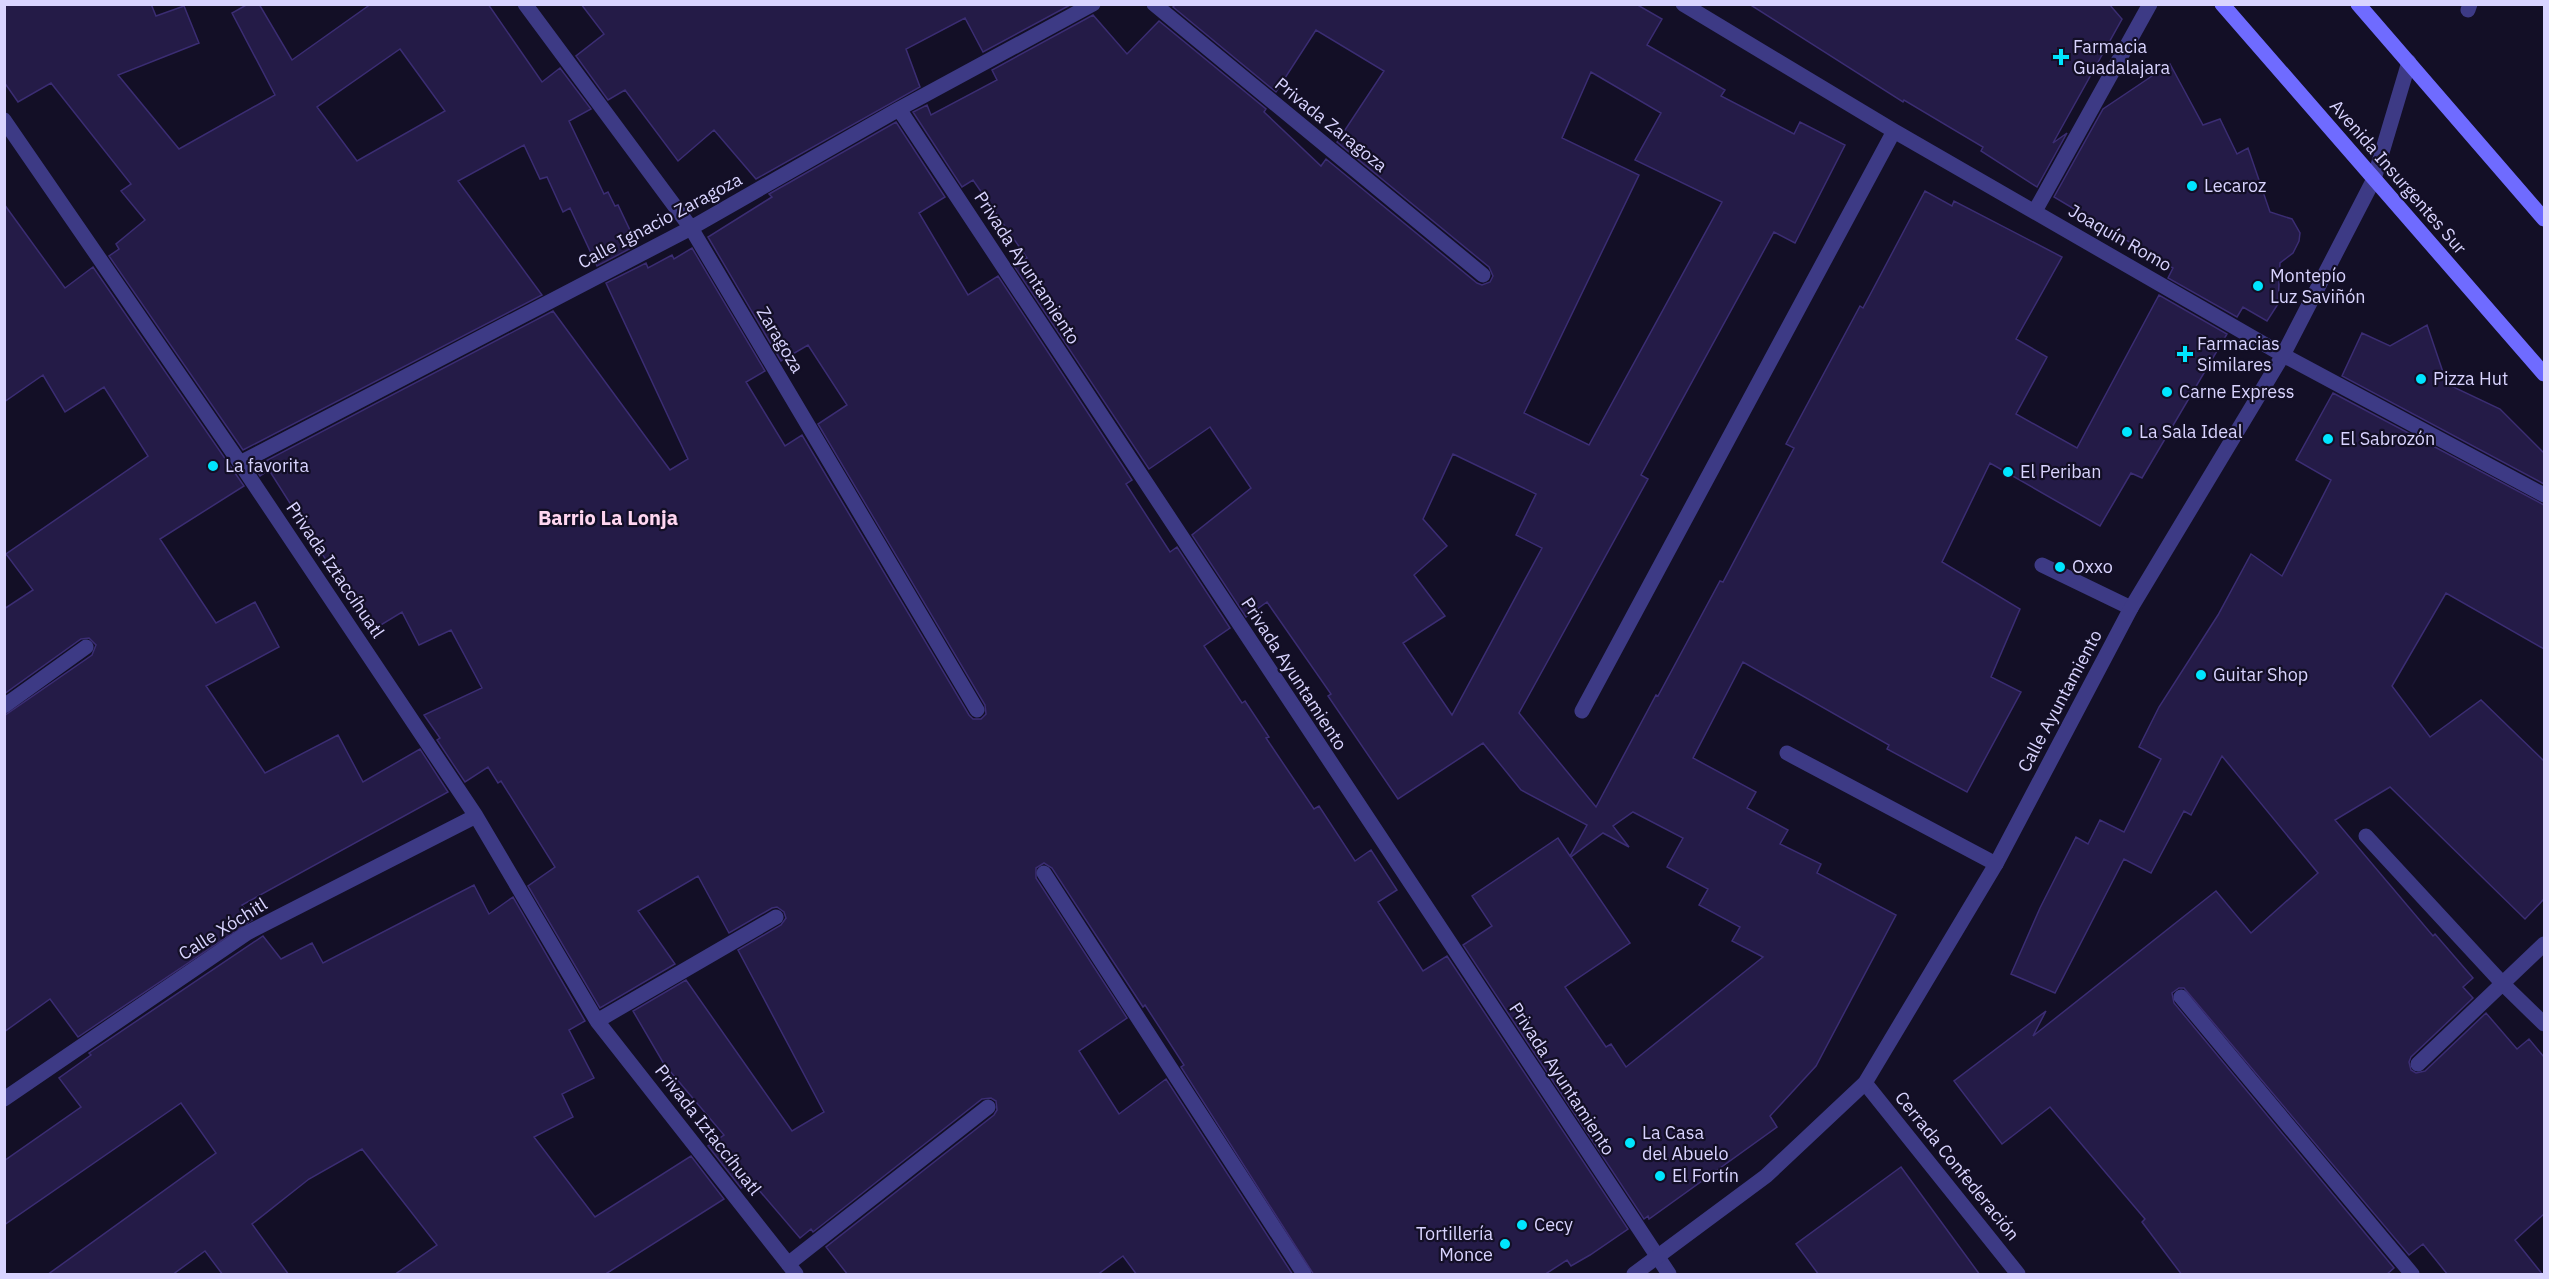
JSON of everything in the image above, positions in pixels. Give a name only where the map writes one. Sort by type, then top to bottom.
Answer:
[{"type":"main road","name":"Avenida Insurgentes Sur","points":[[2222,4],[2544,375]]},
{"type":"main road","points":[[2358,4],[2544,219]]},
{"type":"street","name":"Zaragoza","points":[[525,4],[691,228],[977,710]]},
{"type":"street","name":"Calle Ignacio Zaragoza","points":[[240,463],[691,228],[899,109],[1093,4]]},
{"type":"street","name":"Privada Zaragoza","points":[[1154,4],[1483,275]]},
{"type":"street","name":"Joaquín Romo","points":[[1683,4],[1894,131],[2283,355],[2544,495]]},
{"type":"street","points":[[2035,211],[2150,4]]},
{"type":"street","name":"Calle Ayuntamiento","points":[[1634,1275],[1766,1176],[1865,1083],[1996,864],[2132,608],[2283,355],[2374,179],[2409,62]]},
{"type":"street","name":"Privada Ayuntamiento","points":[[899,109],[1669,1275]]},
{"type":"street","name":"Privada Iztaccíhuatl","points":[[4,120],[240,463],[476,816],[597,1021],[792,1269],[988,1107]]},
{"type":"street","points":[[1581,711],[1894,131]]},
{"type":"street","points":[[2042,565],[2132,608]]},
{"type":"street","points":[[4,706],[86,647]]},
{"type":"street","points":[[1787,753],[1996,864]]},
{"type":"street","name":"Calle Xóchitl","points":[[4,1099],[247,933],[476,816]]},
{"type":"street","points":[[2366,836],[2503,984],[2544,1024]]},
{"type":"street","points":[[1044,873],[1304,1275]]},
{"type":"street","points":[[597,1021],[776,917]]},
{"type":"street","points":[[2418,1064],[2544,944]]},
{"type":"street","points":[[2181,997],[2412,1275]]},
{"type":"street","name":"Cerrada Confederación","points":[[1865,1083],[2018,1275]]},
{"type":"building","points":[[4,4],[151,4],[156,16],[184,6],[199,43],[118,75],[179,149],[275,95],[232,13],[248,4],[259,4],[292,60],[371,4],[488,4],[542,82],[560,68],[591,109],[569,121],[604,194],[608,192],[615,206],[618,205],[637,245],[597,266],[570,208],[563,212],[547,177],[540,179],[524,145],[458,181],[542,295],[243,450],[109,256],[119,249],[116,244],[145,220],[121,191],[131,184],[51,83],[18,102],[4,82]],"holes":[[[400,49],[445,111],[357,161],[317,107]]]},
{"type":"building","points":[[581,4],[1072,4],[983,52],[965,18],[906,49],[920,87],[756,179],[714,130],[678,161],[625,90],[608,100],[576,56],[604,34]]},
{"type":"building","points":[[1176,4],[1636,4],[1662,19],[1647,45],[1725,90],[1721,96],[1794,134],[1800,122],[1845,145],[1795,243],[1774,232],[1641,475],[1648,479],[1519,713],[1596,807],[1720,581],[1723,582],[1794,448],[1786,444],[1860,306],[1863,308],[1925,191],[1952,206],[1954,201],[2062,257],[2016,339],[2047,357],[2016,414],[2077,448],[2159,295],[2227,334],[2142,478],[2131,473],[2100,526],[1990,463],[1942,562],[2020,609],[1991,677],[2021,692],[1967,792],[1887,749],[1889,745],[1743,662],[1693,758],[1756,792],[1747,808],[1788,830],[1780,844],[1821,864],[1817,873],[1896,915],[1816,1066],[1770,1116],[1777,1127],[1649,1219],[1648,1216],[1644,1219],[1463,945],[1492,926],[1472,896],[1558,838],[1570,856],[1587,825],[1521,790],[1483,743],[1398,799],[1328,696],[1331,694],[1267,602],[1246,617],[1192,535],[1251,488],[1210,427],[1149,469],[1014,266],[1027,258],[973,180],[962,187],[913,112],[927,105],[931,115],[997,80],[992,70],[1093,15],[1127,54],[1159,21],[1266,109],[1264,112],[1321,166],[1326,159],[1477,283],[1482,285],[1490,282],[1493,276],[1489,267],[1337,142],[1384,71],[1316,30],[1276,92],[1173,7]],"holes":[[[1591,72],[1661,113],[1635,160],[1722,202],[1589,445],[1524,413],[1639,175],[1562,138]],[[1453,454],[1536,494],[1516,535],[1542,548],[1452,715],[1403,643],[1445,616],[1414,575],[1447,546],[1423,519]],[[1633,812],[1683,838],[1667,867],[1708,889],[1699,905],[1740,927],[1732,941],[1763,957],[1626,1067],[1611,1044],[1606,1047],[1565,987],[1630,943],[1571,857],[1603,833],[1629,847],[1613,826]]]},
{"type":"building","points":[[1749,4],[2109,4],[2122,19],[2053,143],[2067,133],[2037,187],[1981,151],[1983,147],[1904,100],[1903,102]]},
{"type":"building","points":[[2170,64],[2203,125],[2220,119],[2237,154],[2248,148],[2270,212],[2292,219],[2300,233],[2293,253],[2280,263],[2278,304],[2267,321],[2243,307],[2237,317],[2168,278],[2173,268],[2054,197],[2103,109]]},
{"type":"building","points":[[896,122],[945,197],[919,213],[968,295],[998,276],[1132,480],[1126,484],[1170,552],[1177,547],[1230,628],[1204,646],[1242,703],[1245,701],[1269,737],[1266,738],[1314,809],[1319,806],[1355,861],[1371,850],[1397,890],[1378,902],[1423,971],[1447,956],[1628,1229],[1590,1255],[1571,1266],[1567,1260],[1544,1275],[1314,1275],[1181,1067],[1184,1065],[1145,1005],[1143,1007],[1052,868],[1044,863],[1036,868],[1036,878],[1127,1018],[1079,1051],[1119,1114],[1166,1079],[1293,1275],[1137,1275],[1123,1256],[1097,1275],[848,1275],[826,1247],[994,1115],[997,1110],[996,1101],[991,1098],[982,1099],[813,1232],[811,1229],[800,1238],[752,1182],[741,1188],[708,1146],[724,1135],[664,1064],[633,1011],[686,980],[792,1131],[824,1112],[738,950],[781,925],[786,918],[784,912],[777,907],[772,908],[729,933],[698,876],[638,911],[675,964],[600,1008],[528,886],[555,867],[501,781],[498,783],[488,767],[465,782],[437,740],[440,738],[424,715],[482,688],[451,630],[419,645],[402,612],[371,631],[269,470],[260,476],[254,467],[553,311],[670,470],[688,459],[606,283],[646,263],[648,268],[672,255],[674,259],[692,248],[765,371],[746,382],[785,446],[802,435],[969,715],[973,719],[981,719],[986,714],[985,705],[818,424],[847,405],[808,345],[781,361],[708,237],[772,197],[769,194]]},
{"type":"building","points":[[4,204],[65,288],[93,267],[244,486],[160,539],[216,623],[255,602],[279,647],[206,686],[265,773],[338,735],[363,782],[420,749],[448,792],[242,905],[252,920],[78,1037],[50,999],[4,1032],[4,716],[92,655],[96,645],[89,638],[81,639],[4,694],[4,609],[33,590],[6,554],[148,456],[104,387],[65,412],[43,375],[4,402]]},
{"type":"building","points":[[2427,325],[2447,384],[2500,409],[2544,453],[2544,484],[2342,376],[2362,333],[2390,346]]},
{"type":"building","points":[[2333,393],[2544,505],[2544,649],[2446,593],[2392,686],[2430,737],[2481,700],[2544,761],[2544,899],[2525,919],[2390,787],[2335,820],[2433,936],[2435,934],[2473,978],[2463,987],[2473,998],[2411,1057],[2409,1062],[2411,1070],[2416,1073],[2425,1071],[2486,1013],[2517,1049],[2529,1039],[2544,1057],[2544,1214],[2515,1240],[2543,1275],[2448,1275],[2423,1244],[2409,1255],[2184,988],[2179,988],[2172,993],[2174,1003],[2394,1268],[2386,1275],[2182,1275],[2142,1222],[2145,1219],[2050,1107],[2002,1144],[1954,1081],[2046,1011],[2033,1036],[2216,891],[2251,933],[2318,873],[2222,756],[2191,815],[2184,811],[2151,873],[2124,859],[2055,993],[2011,974],[2040,908],[2076,837],[2088,844],[2100,820],[2124,832],[2161,759],[2139,747],[2159,707],[2218,615],[2251,554],[2282,576],[2331,480],[2296,460]]},
{"type":"building","points":[[474,885],[489,914],[513,897],[585,1021],[569,1030],[594,1078],[562,1094],[573,1117],[534,1137],[595,1217],[691,1156],[724,1199],[604,1275],[394,1275],[437,1245],[362,1149],[309,1179],[252,1224],[289,1275],[223,1275],[205,1251],[172,1275],[47,1275],[216,1153],[181,1103],[4,1225],[4,1161],[81,1107],[59,1078],[91,1055],[89,1053],[263,936],[281,959],[312,943],[323,963]]},
{"type":"building","points":[[1901,1167],[1980,1275],[1819,1275],[1796,1244]]},
{"type":"place","name":"Farmacia Guadalajara","points":[[2061,57]]},
{"type":"place","name":"Lecaroz","points":[[2192,186]]},
{"type":"place","name":"Montepío Luz Saviñón","points":[[2258,286]]},
{"type":"place","name":"Farmacias Similares","points":[[2185,354]]},
{"type":"place","name":"Pizza Hut","points":[[2421,379]]},
{"type":"place","name":"Carne Express","points":[[2167,392]]},
{"type":"place","name":"La Sala Ideal","points":[[2127,432]]},
{"type":"place","name":"El Sabrozón","points":[[2328,439]]},
{"type":"place","name":"La favorita","points":[[213,466]]},
{"type":"place","name":"El Periban","points":[[2008,472]]},
{"type":"place","name":"Oxxo","points":[[2060,567]]},
{"type":"place","name":"Guitar Shop","points":[[2201,675]]},
{"type":"place","name":"La Casa del Abuelo","points":[[1630,1143]]},
{"type":"place","name":"El Fortín","points":[[1660,1176]]},
{"type":"place","name":"Cecy","points":[[1522,1225]]},
{"type":"place","name":"Tortillería Monce","points":[[1505,1244]]},
{"type":"district","name":"Barrio La Lonja","points":[[608,518]]}]
